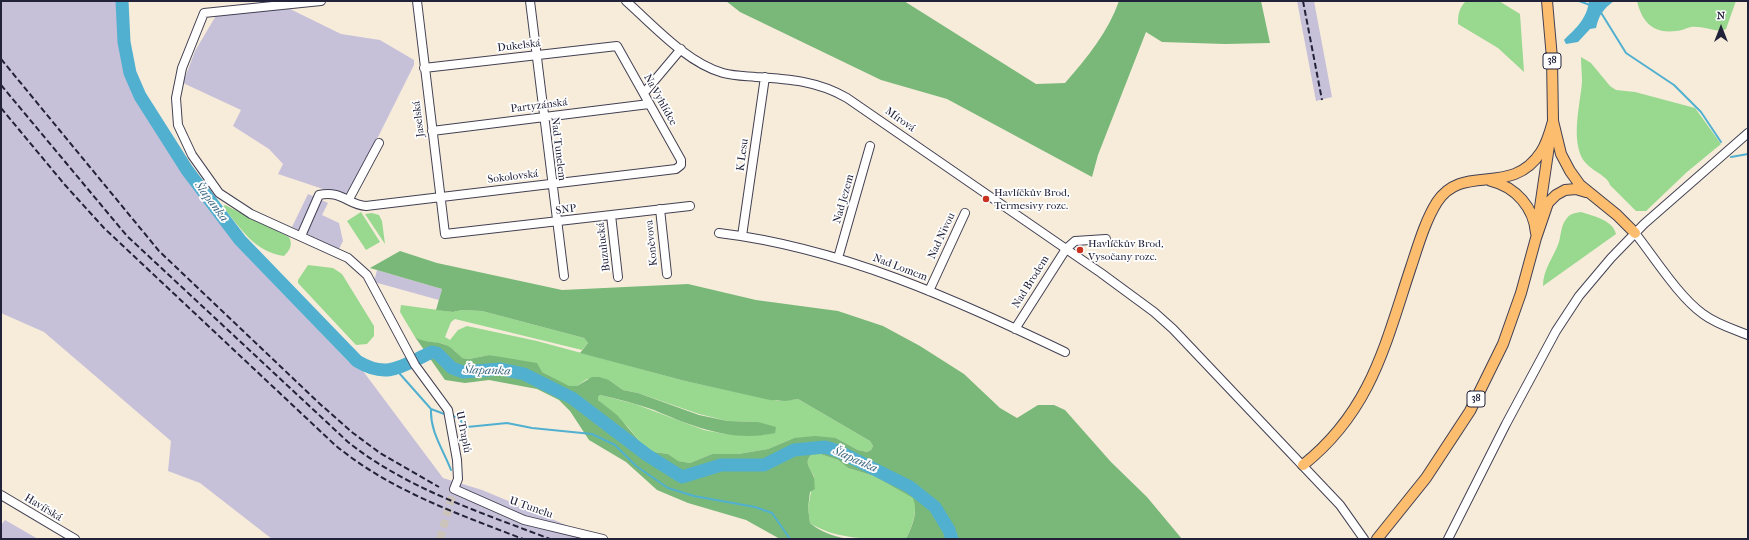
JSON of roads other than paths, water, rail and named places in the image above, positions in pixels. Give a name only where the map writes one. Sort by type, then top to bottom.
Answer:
[{"type":"main road","name":"38","points":[[1377,539],[1426,478],[1470,412],[1503,344],[1521,293],[1536,238],[1553,121],[1552,58],[1547,1]]},
{"type":"main road","points":[[1303,465],[1318,453],[1338,432],[1356,408],[1370,383],[1394,321],[1420,240],[1436,202],[1449,189],[1460,183],[1472,180],[1487,180],[1510,176],[1530,164],[1544,146],[1553,121]]},
{"type":"main road","points":[[1553,121],[1557,143],[1563,159],[1575,178],[1586,192],[1617,215],[1635,233]]},
{"type":"main road","points":[[1487,180],[1507,187],[1523,200],[1533,218],[1536,238]]},
{"type":"main road","points":[[1536,238],[1544,211],[1552,198],[1565,190],[1576,189],[1586,192]]},
{"type":"street","name":"U Traplů","points":[[321,1],[204,13],[182,68],[176,98],[178,125],[192,155],[219,193],[251,214],[348,258],[360,267],[367,275],[415,365],[448,410],[458,473],[458,479],[454,489]]},
{"type":"street","name":"Jaselská","points":[[417,1],[445,234]]},
{"type":"street","name":"Nad Tunelem","points":[[530,1],[543,116],[564,276]]},
{"type":"street","name":"Mírová","points":[[626,1],[698,63],[716,71],[733,75],[809,82],[828,88],[847,98],[1145,305],[1172,329],[1303,465],[1340,506],[1364,539]]},
{"type":"street","name":"Dukelská","points":[[424,68],[617,46]]},
{"type":"street","name":"Na Vyhlídce","points":[[617,46],[681,160],[680,166]]},
{"type":"street","points":[[644,92],[681,49]]},
{"type":"street","name":"K Lesu","points":[[742,236],[765,77]]},
{"type":"street","name":"Partyzánská","points":[[432,131],[543,116],[650,104]]},
{"type":"street","points":[[1448,539],[1506,424],[1556,330],[1579,296],[1635,233],[1731,146],[1748,133]]},
{"type":"street","points":[[348,199],[379,143]]},
{"type":"street","name":"Nad Jezem","points":[[838,258],[870,146]]},
{"type":"street","name":"Sokolovská","points":[[301,236],[319,195],[342,196],[358,205],[366,206],[676,169],[680,166]]},
{"type":"street","name":"SNP","points":[[445,234],[690,206]]},
{"type":"street","name":"Koněvova","points":[[660,209],[667,274]]},
{"type":"street","name":"Nad Nivou","points":[[929,291],[965,213]]},
{"type":"street","name":"Buzulucká","points":[[611,215],[618,277]]},
{"type":"street","name":"Nad Lomem","points":[[719,233],[789,245],[884,272],[1065,352]]},
{"type":"street","points":[[1635,233],[1696,309],[1717,322],[1748,335]]},
{"type":"street","points":[[1066,249],[1075,241],[1106,239]]},
{"type":"street","name":"Nad Brodem","points":[[1015,329],[1066,249]]},
{"type":"street","name":"U Tunelu","points":[[454,489],[524,520],[603,539]]},
{"type":"street","name":"Havířská","points":[[1,495],[75,539]]},
{"type":"water","points":[[1589,1],[1614,1],[1602,13],[1596,28],[1590,29],[1578,42],[1566,44],[1564,40],[1577,27],[1583,18]]},
{"type":"waterway","name":"Šlapanka","points":[[122,1],[124,42],[130,73],[140,96],[187,170],[240,240],[357,361],[368,367],[387,370],[404,366],[432,352],[437,353],[452,368],[463,372],[501,369],[524,374],[572,398],[647,455],[682,477],[721,465],[764,465],[794,450],[825,447],[838,451],[910,487],[935,507],[949,530],[952,539]]},
{"type":"waterway","points":[[1579,1],[1590,5]]},
{"type":"waterway","points":[[1600,11],[1626,53],[1674,85],[1701,112],[1721,142]]},
{"type":"waterway","points":[[1731,157],[1748,154]]},
{"type":"waterway","points":[[399,367],[400,374],[431,409],[431,417],[435,433],[451,470]]},
{"type":"waterway","points":[[431,409],[447,415]]},
{"type":"waterway","points":[[451,416],[457,417],[467,427],[507,423],[532,428],[592,434],[615,445],[636,466],[668,488],[694,496],[755,507],[772,513],[790,539]]},
{"type":"tunnel","points":[[440,539],[454,489]]},
{"type":"railway","points":[[1303,1],[1322,100]]},
{"type":"railway","points":[[1,59],[159,251],[320,404],[353,433],[380,453],[439,487]]},
{"type":"railway","points":[[1,85],[127,236],[348,442],[371,459],[419,486],[471,509],[550,539]]},
{"type":"railway","points":[[1,108],[65,185],[104,228],[335,445],[356,461],[401,488],[425,500],[523,539]]},
{"type":"place","name":"Havlíčkův Brod, Termesivy rozc.","points":[[986,199]]},
{"type":"place","name":"Havlíčkův Brod, Vysočany rozc.","points":[[1080,250]]}]
